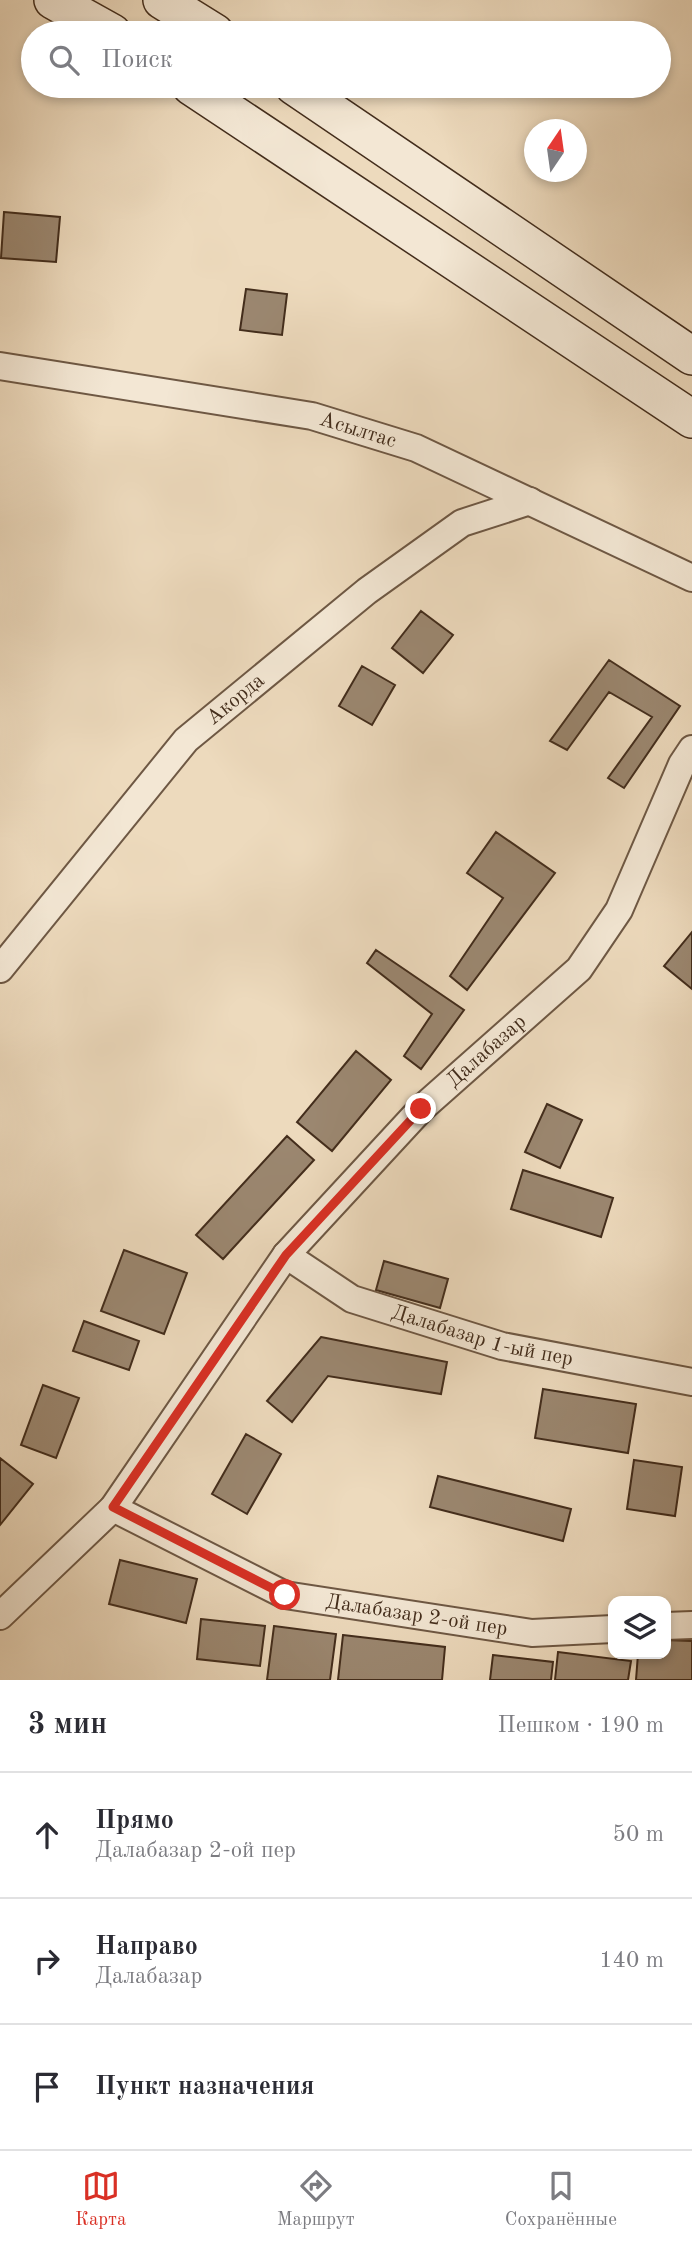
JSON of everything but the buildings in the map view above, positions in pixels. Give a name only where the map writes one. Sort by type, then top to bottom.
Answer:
[{"type":"main road","points":[[53,0],[91,21]]},
{"type":"main road","points":[[162,0],[196,21]]},
{"type":"main road","points":[[209,98],[692,419]]},
{"type":"main road","points":[[312,98],[692,356]]},
{"type":"street","name":"Асылтас","points":[[0,366],[312,416],[416,448],[692,578]]},
{"type":"street","name":"Акорда","points":[[0,969],[186,740],[367,590],[462,523],[530,501]]},
{"type":"street","name":"Далабазар","points":[[0,1616],[113,1507],[286,1255],[421,1109],[579,969],[619,910],[682,764],[692,749]]},
{"type":"street","points":[[0,935],[26,937]]},
{"type":"street","name":"Далабазар 1-ый пер","points":[[286,1255],[352,1299],[490,1342],[692,1381]]},
{"type":"street","name":"Далабазар 2-ой пер","points":[[113,1507],[285,1595],[532,1633],[608,1629]]},
{"type":"street","points":[[671,1626],[692,1625]]},
{"type":"route","points":[[285,1595],[113,1507],[286,1255],[421,1109]]}]
